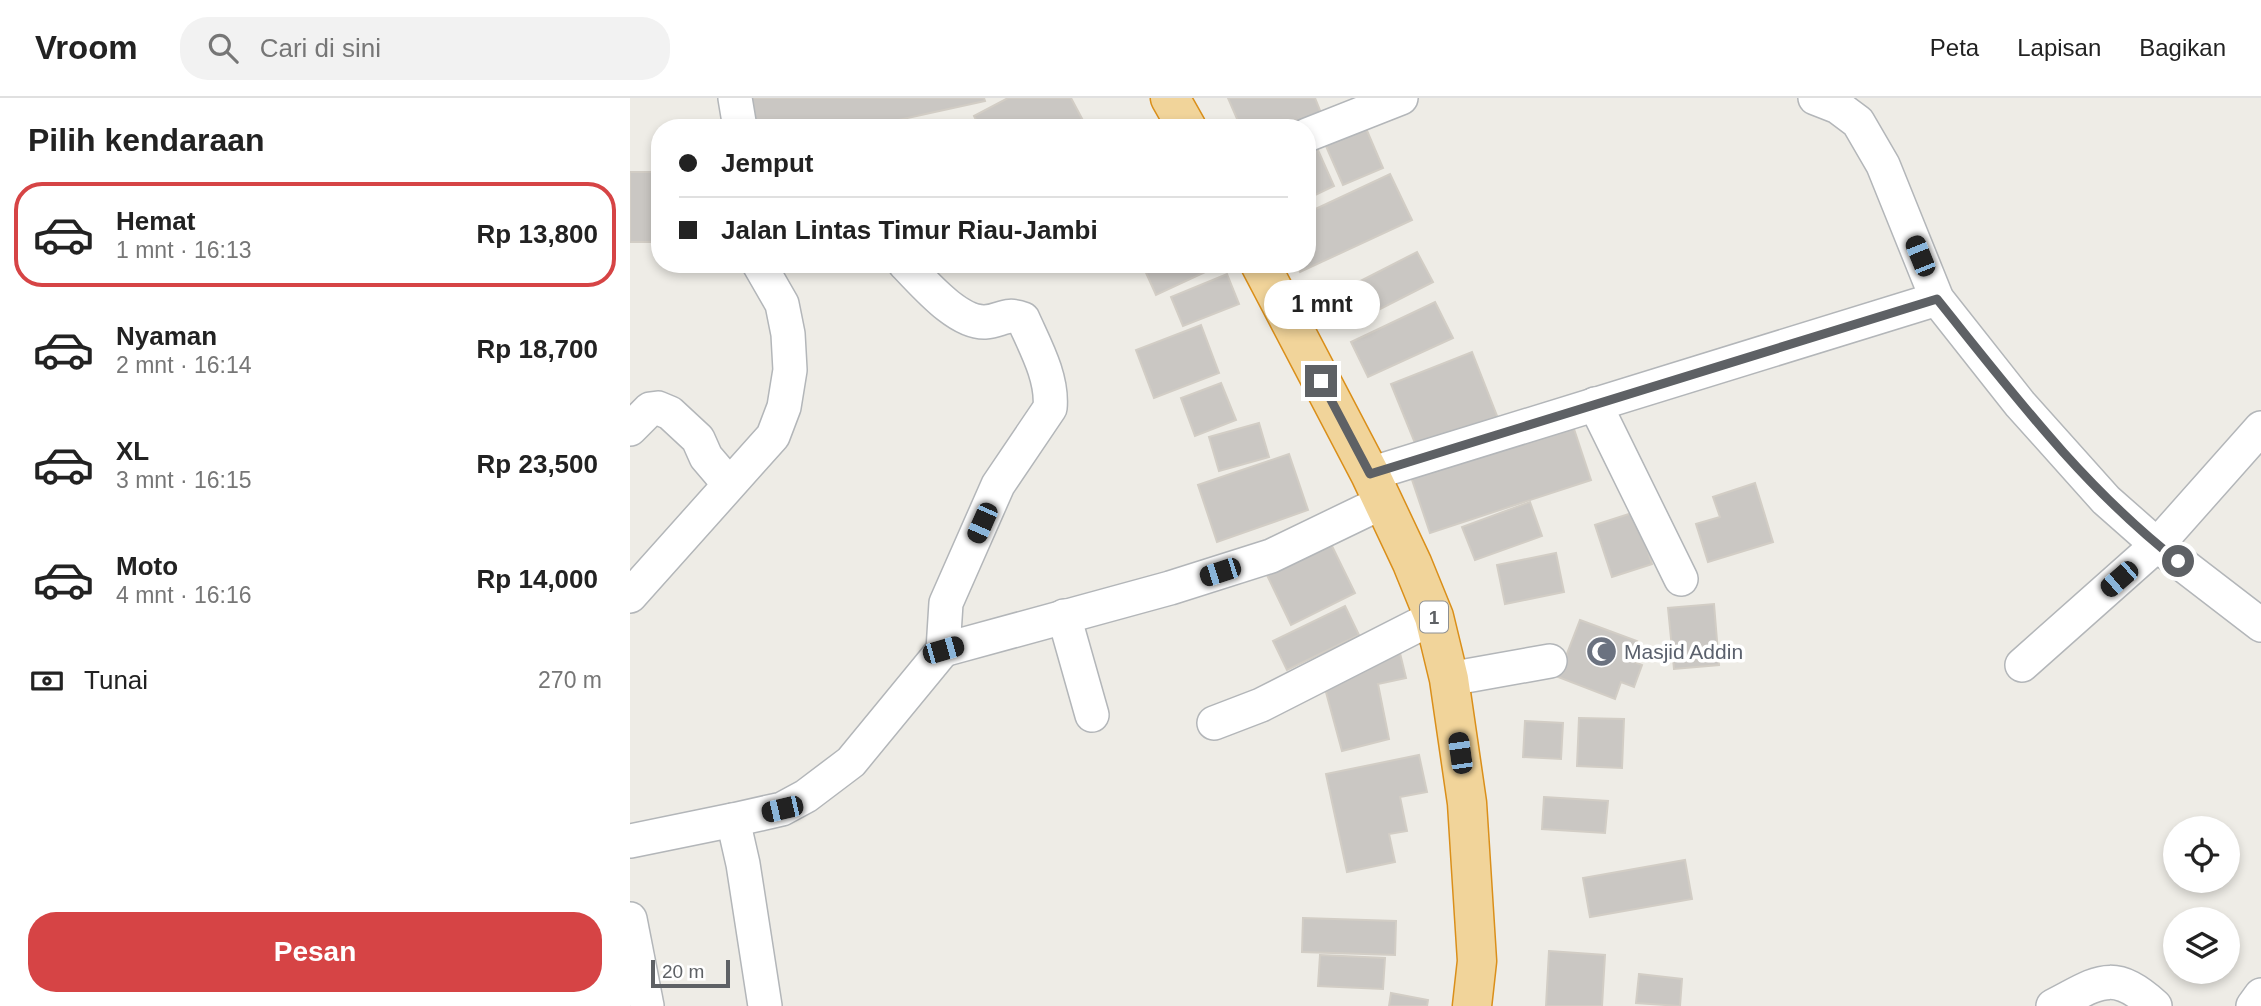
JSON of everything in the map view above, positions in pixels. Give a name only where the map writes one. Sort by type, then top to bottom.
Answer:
[{"type":"highway","points":[[1170,98],[1182,119]]},
{"type":"highway","name":"1","points":[[1265,273],[1376,488],[1434,617],[1449,679],[1467,803],[1477,961],[1472,1006]]},
{"type":"street","points":[[736,98],[739,119]]},
{"type":"street","points":[[1316,131],[1401,98]]},
{"type":"street","points":[[1815,98],[1838,107],[1858,122],[1883,165],[1937,299],[2020,404],[2106,500],[2157,545],[2261,625]]},
{"type":"street","points":[[630,596],[773,436],[784,407],[790,370],[788,334],[782,304],[764,273]]},
{"type":"street","points":[[914,273],[942,300],[971,320],[986,322],[1013,315],[1023,319],[1040,357],[1051,396],[1050,408],[998,485],[946,603],[943,650]]},
{"type":"street","points":[[630,841],[782,809],[806,796],[851,762],[943,650],[1170,588],[1271,556],[1376,488],[1595,404],[1937,299]]},
{"type":"street","points":[[1595,404],[1681,579]]},
{"type":"street","points":[[630,429],[650,409],[662,409],[698,439],[706,457],[729,484]]},
{"type":"street","points":[[2022,665],[2157,545],[2261,428]]},
{"type":"street","points":[[1064,616],[1092,715]]},
{"type":"street","points":[[1214,723],[1261,705],[1434,617]]},
{"type":"street","points":[[1449,679],[1550,660]]},
{"type":"street","points":[[733,820],[743,864],[765,1006]]},
{"type":"street","points":[[630,919],[647,1006]]},
{"type":"street","points":[[2053,1006],[2099,982],[2117,982],[2140,993],[2155,1006]]},
{"type":"street","points":[[2253,1006],[2261,995]]},
{"type":"building","points":[[738,98],[984,98],[985,101],[903,119],[742,119]]},
{"type":"building","points":[[1008,98],[1071,98],[1082,119],[976,119],[974,116]]},
{"type":"building","points":[[1228,98],[1315,98],[1321,113],[1307,119],[1237,119]]},
{"type":"building","points":[[1362,119],[1383,168],[1343,185],[1322,137]]},
{"type":"building","points":[[1316,146],[1334,186],[1316,195]]},
{"type":"building","points":[[630,172],[651,172],[651,242],[630,242]]},
{"type":"building","points":[[1390,174],[1412,220],[1316,265],[1316,209]]},
{"type":"building","points":[[1417,252],[1433,282],[1349,325],[1333,295]]},
{"type":"building","points":[[1146,273],[1203,273],[1156,295]]},
{"type":"building","points":[[1227,274],[1239,304],[1183,326],[1171,297]]},
{"type":"building","points":[[1435,302],[1453,338],[1368,377],[1351,342]]},
{"type":"building","points":[[1201,325],[1219,373],[1154,398],[1136,350]]},
{"type":"building","points":[[1472,352],[1499,421],[1419,453],[1391,384]]},
{"type":"building","points":[[1221,383],[1236,420],[1195,436],[1181,398]]},
{"type":"building","points":[[1569,414],[1591,480],[1430,533],[1408,468]]},
{"type":"building","points":[[1259,423],[1269,457],[1219,471],[1209,437]]},
{"type":"building","points":[[1289,454],[1308,510],[1217,542],[1198,485]]},
{"type":"building","points":[[1755,483],[1773,542],[1708,562],[1696,524],[1720,517],[1713,497]]},
{"type":"building","points":[[1530,502],[1542,536],[1475,560],[1462,527]]},
{"type":"building","points":[[1635,512],[1652,564],[1612,577],[1595,525]]},
{"type":"building","points":[[1329,540],[1355,593],[1291,625],[1265,571]]},
{"type":"building","points":[[1556,553],[1564,592],[1505,604],[1497,565]]},
{"type":"building","points":[[1714,604],[1719,665],[1674,669],[1668,608]]},
{"type":"building","points":[[1345,606],[1359,635],[1287,670],[1273,641]]},
{"type":"building","name":"Masjid Addin","points":[[1580,620],[1637,641],[1630,660],[1642,665],[1634,687],[1621,682],[1615,699],[1558,677]]},
{"type":"building","points":[[1399,649],[1406,678],[1378,684],[1389,739],[1342,751],[1323,681]]},
{"type":"building","points":[[1579,718],[1624,719],[1622,768],[1577,766]]},
{"type":"building","points":[[1525,721],[1563,723],[1561,759],[1523,757]]},
{"type":"building","points":[[1419,755],[1427,792],[1400,797],[1407,831],[1389,834],[1395,862],[1347,872],[1326,774]]},
{"type":"building","points":[[1544,797],[1608,801],[1605,833],[1542,829]]},
{"type":"building","points":[[1685,860],[1692,899],[1590,917],[1583,878]]},
{"type":"building","points":[[1303,918],[1396,921],[1395,955],[1302,952]]},
{"type":"building","points":[[1549,951],[1605,955],[1602,1006],[1546,1006]]},
{"type":"building","points":[[1320,955],[1385,958],[1383,989],[1318,986]]},
{"type":"building","points":[[1639,974],[1682,979],[1680,1006],[1636,1003]]},
{"type":"building","points":[[1391,993],[1428,1000],[1427,1006],[1389,1006]]},
{"type":"place","name":"Masjid Addin","points":[[1601,651]]},
{"type":"route","points":[[1321,381],[1370,474],[1937,299],[2020,404],[2106,500],[2178,561]]}]
